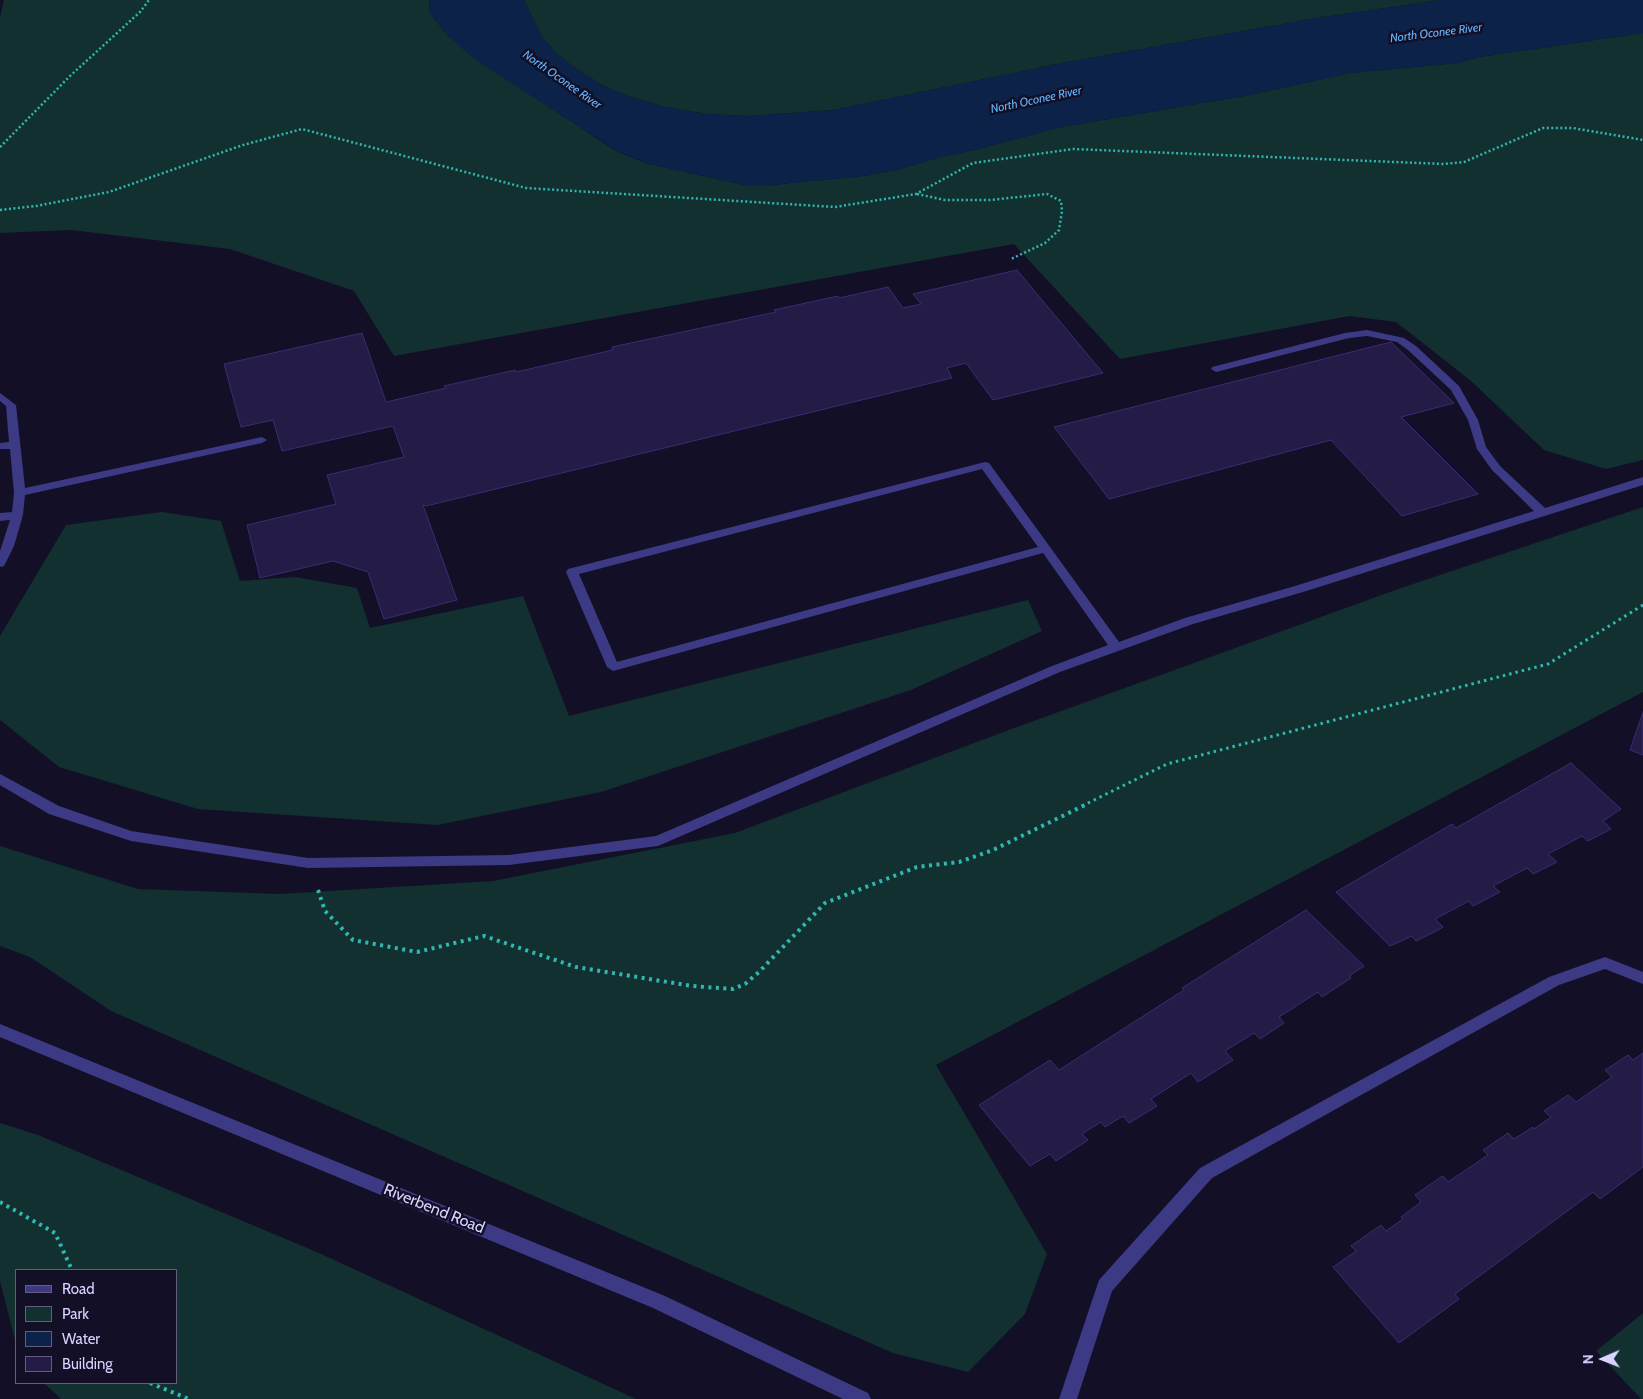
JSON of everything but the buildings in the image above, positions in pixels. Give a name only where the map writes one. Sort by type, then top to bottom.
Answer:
[{"type":"street","points":[[1216,369],[1349,335],[1367,333],[1400,340],[1412,348],[1455,388],[1473,420],[1481,447],[1496,468],[1543,513]]},
{"type":"street","points":[[0,396],[11,405],[20,493],[17,515],[8,546],[0,563]]},
{"type":"street","points":[[20,493],[262,440]]},
{"type":"street","points":[[0,446],[16,445]]},
{"type":"street","points":[[1045,549],[613,667],[572,572],[985,465],[1116,648]]},
{"type":"street","points":[[0,779],[54,810],[131,836],[308,863],[508,860],[658,841],[1056,669],[1189,621],[1643,481]]},
{"type":"street","points":[[0,516],[17,515]]},
{"type":"street","points":[[1068,1399],[1105,1286],[1206,1173],[1554,981],[1605,963],[1643,978]]},
{"type":"street","name":"Riverbend Road","points":[[0,1030],[659,1302],[862,1399]]},
{"type":"path","points":[[0,147],[70,76],[140,12],[148,0]]},
{"type":"path","points":[[0,210],[36,206],[109,192],[243,145],[302,129],[526,188],[835,207],[916,194],[973,163],[1073,149],[1444,164],[1464,162],[1543,128],[1573,128],[1643,140]]},
{"type":"path","points":[[916,194],[945,200],[990,200],[1047,194],[1060,201],[1062,211],[1059,230],[1044,243],[1011,259]]},
{"type":"path","points":[[308,863],[326,911],[353,940],[417,952],[484,936],[576,967],[692,986],[732,989],[745,984],[759,972],[825,903],[917,866],[959,862],[993,850],[1167,764],[1548,664],[1643,605]]},
{"type":"path","points":[[0,1202],[55,1233],[72,1269]]},
{"type":"path","points":[[152,1384],[189,1399]]},
{"type":"green space","points":[[4,0],[429,0],[430,13],[447,35],[513,83],[616,151],[646,163],[749,186],[769,186],[856,177],[897,170],[940,157],[1061,127],[1250,95],[1350,73],[1458,63],[1479,57],[1643,33],[1643,460],[1606,469],[1544,450],[1471,381],[1396,322],[1349,316],[1120,359],[1014,244],[394,356],[354,291],[230,249],[71,230],[0,233],[0,17]]},
{"type":"green space","points":[[524,0],[1440,0],[1317,18],[1062,63],[834,110],[749,116],[706,114],[666,107],[630,97],[600,84],[555,52],[541,35]]},
{"type":"green space","points":[[1643,507],[1643,692],[936,1065],[1047,1254],[1025,1314],[968,1372],[893,1353],[111,1011],[30,957],[0,946],[0,846],[138,889],[280,894],[493,881],[735,833],[1006,731],[1401,588]]},
{"type":"green space","points":[[162,512],[221,521],[240,581],[295,577],[357,588],[370,628],[523,596],[569,716],[1028,600],[1042,631],[911,690],[601,792],[437,825],[198,809],[59,767],[0,720],[0,636],[66,525]]},
{"type":"green space","points":[[0,1123],[38,1135],[319,1253],[636,1399],[61,1399],[45,1384],[178,1384],[178,1269],[15,1269],[15,1340],[0,1281]]},
{"type":"green space","points":[[1643,1313],[1643,1399],[1641,1399],[1596,1351]]},
{"type":"water","name":"North Oconee River","points":[[429,0],[524,0],[541,35],[555,52],[600,84],[630,97],[666,107],[706,114],[749,116],[834,110],[1062,63],[1317,18],[1440,0],[1643,0],[1643,33],[1479,57],[1458,63],[1350,73],[1250,95],[1061,127],[940,157],[897,170],[856,177],[769,186],[749,186],[646,163],[617,151],[474,59],[447,35],[430,13]]}]
